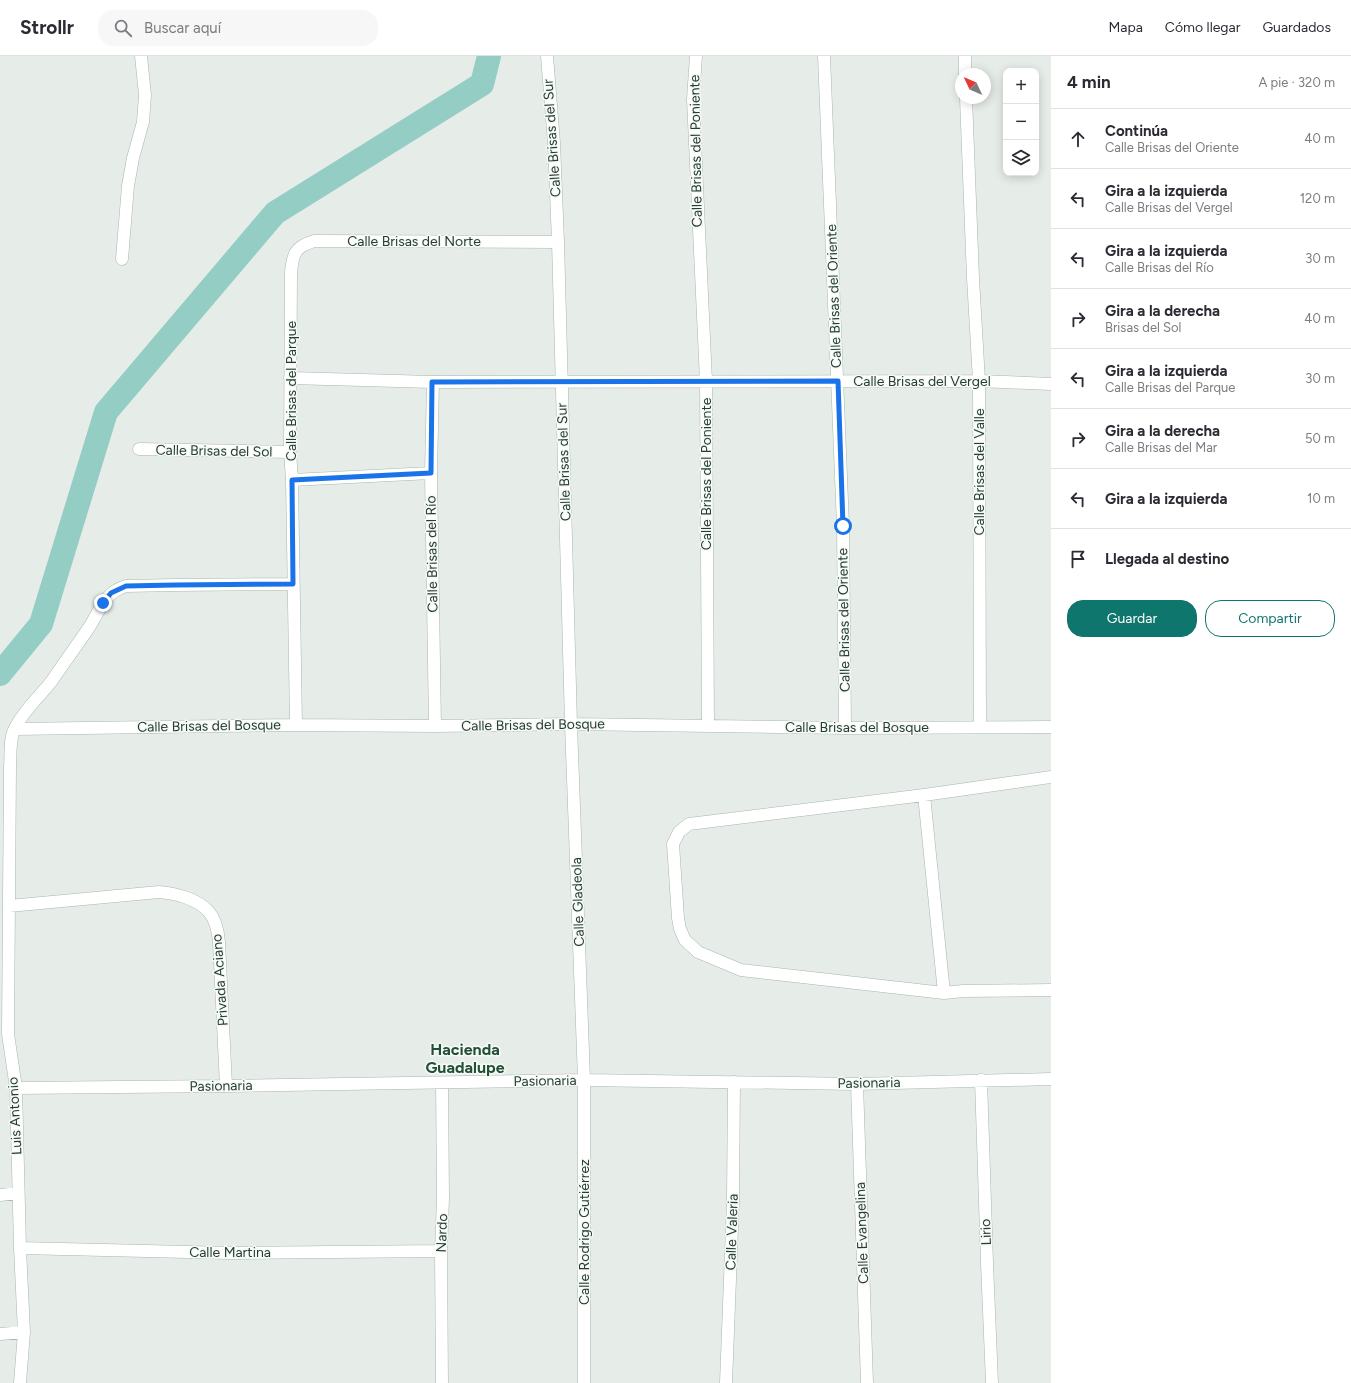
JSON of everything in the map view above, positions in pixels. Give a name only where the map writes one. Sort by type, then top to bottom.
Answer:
[{"type":"street","points":[[122,259],[128,186],[142,122],[145,95],[141,56]]},
{"type":"street","name":"Calle Brisas del Sur","points":[[547,56],[554,143],[558,242],[571,724]]},
{"type":"street","name":"Calle Brisas del Poniente","points":[[696,56],[693,99],[706,381],[708,725]]},
{"type":"street","name":"Calle Brisas del Oriente","points":[[824,56],[843,526],[845,728]]},
{"type":"street","points":[[965,56],[965,68]]},
{"type":"street","name":"Calle Brisas del Valle","points":[[966,104],[973,278],[979,381],[980,727]]},
{"type":"street","name":"Calle Brisas del Norte","points":[[291,272],[296,251],[302,245],[314,241],[558,242]]},
{"type":"street","name":"Calle Brisas del Parque","points":[[291,272],[290,452],[292,480],[296,725]]},
{"type":"street","name":"Calle Brisas del Vergel","points":[[290,378],[432,382],[979,381],[1051,384]]},
{"type":"street","name":"Calle Brisas del Río","points":[[432,382],[431,473],[435,726]]},
{"type":"street","name":"Calle Brisas del Sol","points":[[139,449],[290,452]]},
{"type":"street","points":[[292,480],[431,473]]},
{"type":"street","points":[[14,729],[28,709],[46,688],[90,626],[103,603],[111,593],[126,586],[293,584]]},
{"type":"street","name":"Calle Brisas del Bosque","points":[[14,729],[296,725],[435,726],[571,724],[845,728],[1051,727]]},
{"type":"street","name":"Calle Gladeola","points":[[571,724],[584,1080]]},
{"type":"street","name":"Luis Antonio","points":[[14,729],[11,745],[9,906],[4,1034],[16,1088],[18,1193],[24,1332],[20,1383]]},
{"type":"street","points":[[1051,777],[924,795],[689,824],[679,832],[673,844],[678,918],[680,929],[685,940],[698,952],[741,970],[944,993],[963,991],[1051,990]]},
{"type":"street","points":[[924,795],[944,993]]},
{"type":"street","name":"Privada Aciano","points":[[9,906],[159,892],[175,893],[194,901],[208,911],[217,928],[219,942],[226,1086]]},
{"type":"street","name":"Pasionaria","points":[[16,1088],[584,1080],[857,1084],[981,1080],[1051,1080]]},
{"type":"street","name":"Calle Rodrigo Gutiérrez","points":[[584,1080],[584,1383]]},
{"type":"street","name":"Lirio","points":[[981,1080],[986,1263],[992,1383]]},
{"type":"street","name":"Calle Valeria","points":[[726,1383],[733,1201],[734,1082]]},
{"type":"street","name":"Nardo","points":[[442,1083],[442,1383]]},
{"type":"street","name":"Calle Evangelina","points":[[857,1084],[867,1383]]},
{"type":"street","points":[[0,1195],[18,1193]]},
{"type":"street","name":"Calle Martina","points":[[20,1248],[230,1253],[441,1251]]},
{"type":"street","points":[[0,1334],[24,1332]]},
{"type":"waterway","points":[[0,674],[41,624],[106,412],[275,213],[482,84],[489,56]]},
{"type":"district","name":"Hacienda Guadalupe","points":[[465,1058]]},
{"type":"route","points":[[103,603],[111,593],[126,586],[293,584],[292,480],[431,473],[432,382],[838,381],[843,526]]}]
